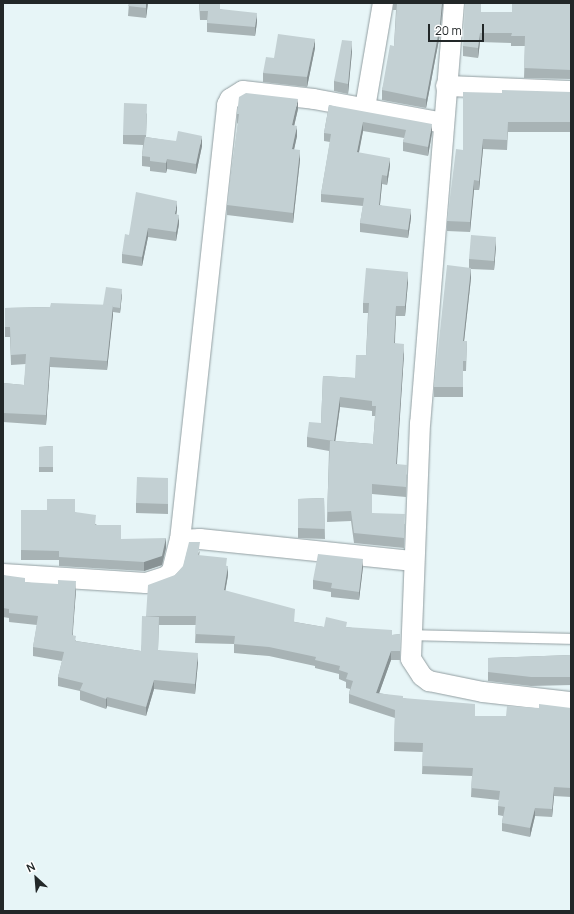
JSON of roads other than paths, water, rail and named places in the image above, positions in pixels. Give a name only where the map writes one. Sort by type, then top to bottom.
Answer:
[{"type":"street","points":[[365,108],[382,3]]},
{"type":"street","points":[[454,3],[443,123],[421,416],[411,660],[422,676],[430,681],[483,692],[571,702]]},
{"type":"street","points":[[446,86],[571,91]]},
{"type":"street","points":[[3,574],[146,584],[167,576],[172,571],[180,540],[227,105],[230,99],[243,90],[314,98],[443,123]]},
{"type":"street","points":[[180,540],[200,539],[414,561]]},
{"type":"lane","points":[[411,635],[571,638]]}]
